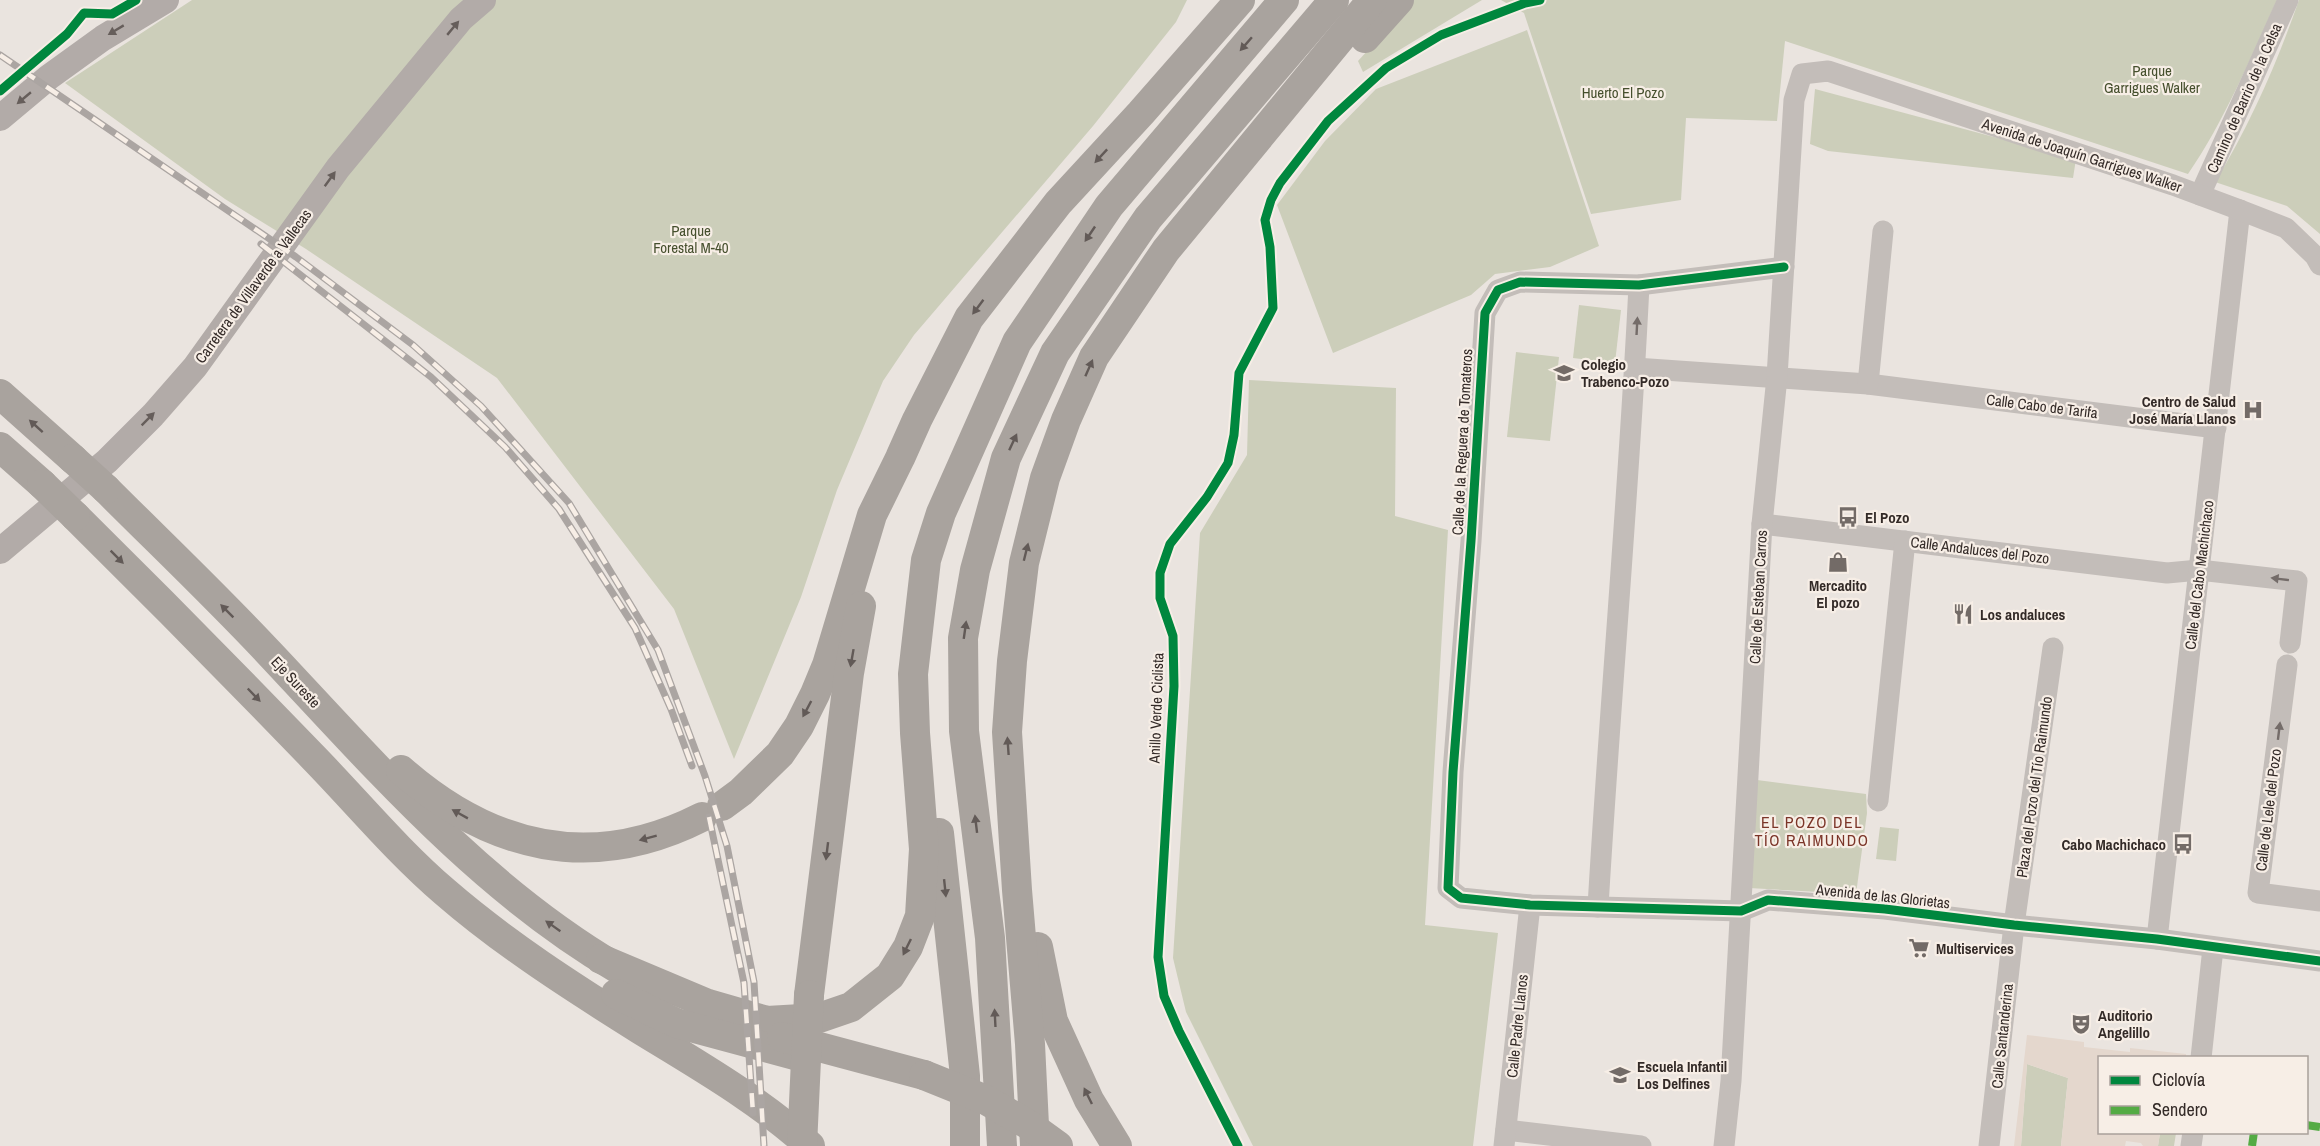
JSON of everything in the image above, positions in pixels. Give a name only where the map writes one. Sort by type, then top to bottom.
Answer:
[{"type":"highway","points":[[1141,113],[1221,0]]},
{"type":"highway","points":[[269,652],[331,701],[383,755],[428,794],[478,824],[502,835],[533,843],[559,846],[617,845],[659,836],[712,812],[741,792],[780,754],[799,726],[827,665],[872,515],[916,420],[969,318],[1058,203],[1240,0]]},
{"type":"highway","points":[[601,959],[708,1004],[767,1021],[819,1018],[851,1007],[890,976],[908,947],[920,916],[924,849],[913,674],[926,560],[941,513],[1017,342],[1109,206],[1284,0]]},
{"type":"highway","points":[[1002,1146],[990,938],[964,731],[963,638],[975,570],[1005,458],[1055,353],[1148,218],[1334,0]]},
{"type":"highway","points":[[1035,1146],[1030,1044],[1007,732],[1012,661],[1024,563],[1046,478],[1066,420],[1094,357],[1167,250],[1372,0]]},
{"type":"highway","points":[[1167,250],[1228,189],[1399,0]]},
{"type":"highway","name":"Eje Sureste","points":[[0,394],[106,489],[269,652],[418,812],[461,852],[529,909],[601,959]]},
{"type":"highway","points":[[0,447],[42,484],[197,637],[395,845],[446,893],[523,953],[724,1081],[780,1120],[810,1146]]},
{"type":"highway","points":[[965,456],[940,564],[930,633],[928,735],[965,1076],[965,1146]]},
{"type":"highway","points":[[802,1146],[809,995],[849,673],[862,602],[900,458]]},
{"type":"highway","points":[[1012,804],[1027,895],[1053,1021],[1089,1100],[1118,1146]]},
{"type":"highway","points":[[360,806],[412,840],[460,884],[524,937],[621,997],[676,1023],[708,1033],[986,1100],[1029,1125],[1058,1146]]},
{"type":"highway","points":[[601,959],[667,998],[713,1018],[918,1082],[1026,1146]]},
{"type":"highway","points":[[640,1029],[686,1045],[739,1077],[786,1109],[826,1146]]},
{"type":"main road","points":[[0,118],[49,77],[103,38],[166,0]]},
{"type":"main road","name":"Carretera de Villaverde a Vallecas","points":[[0,551],[107,461],[195,368],[338,168],[461,19],[483,0]]},
{"type":"main road","points":[[0,536],[41,515]]},
{"type":"street","name":"Camino de Barrio de la Celsa","points":[[2200,195],[2288,0]]},
{"type":"street","name":"Avenida de Joaquín Garrigues Walker","points":[[1828,71],[2200,195],[2286,228],[2315,256],[2320,265]]},
{"type":"street","name":"Calle de Esteban Carros","points":[[1724,1146],[1731,1081],[1762,524],[1777,377],[1794,100],[1802,74],[1828,71]]},
{"type":"street","name":"Calle del Cabo Machichaco","points":[[2157,939],[2240,210]]},
{"type":"street","points":[[1868,384],[1883,231]]},
{"type":"street","name":"Calle de la Reguera de Tomateros","points":[[1448,888],[1453,772],[1471,541],[1485,313],[1498,290],[1520,282],[1639,285],[1784,267]]},
{"type":"street","points":[[1598,907],[1607,740],[1635,368],[1639,285]]},
{"type":"street","name":"Calle Cabo de Tarifa","points":[[1635,368],[1868,384],[2216,428]]},
{"type":"street","name":"Calle Andaluces del Pozo","points":[[1762,524],[2168,573],[2199,570]]},
{"type":"street","points":[[1878,801],[1905,541]]},
{"type":"street","points":[[2199,570],[2297,581],[2290,643]]},
{"type":"street","name":"Plaza del Pozo del Tío Raimundo","points":[[2014,925],[2053,648]]},
{"type":"street","name":"Calle de Lele del Pozo","points":[[2287,665],[2258,893],[2320,900]]},
{"type":"street","name":"Avenida de las Glorietas","points":[[1448,888],[1461,898],[1530,905],[1741,911],[1768,900],[1885,909],[2157,939],[2320,961]]},
{"type":"street","name":"Calle Padre Llanos","points":[[1505,1138],[1530,905]]},
{"type":"street","name":"Calle Santanderina","points":[[1989,1146],[2014,925]]},
{"type":"street","points":[[2201,1056],[2213,948]]},
{"type":"street","points":[[1505,1138],[1641,1146]]},
{"type":"green space","name":"Parque Forestal M-40","points":[[192,0],[1187,0],[1176,22],[1093,126],[914,335],[883,381],[837,490],[801,597],[734,759],[674,609],[497,378],[306,249],[225,199],[65,83]]},
{"type":"green space","points":[[1414,0],[1482,0],[1363,72],[1358,61]]},
{"type":"green space","name":"Parque Garrigues Walker","points":[[1501,0],[2277,0],[2225,111],[2188,174],[1785,41],[1777,121],[1686,118],[1681,200],[1591,214],[1524,13]]},
{"type":"green space","points":[[2299,0],[2320,0],[2320,234],[2287,206],[2215,182],[2262,93]]},
{"type":"green space","points":[[1527,30],[1599,246],[1550,267],[1495,274],[1471,295],[1333,353],[1277,205],[1325,141],[1376,89]]},
{"type":"green space","points":[[1815,89],[2076,159],[2073,178],[1828,151],[1810,144]]},
{"type":"green space","points":[[1579,305],[1621,310],[1615,363],[1573,358]]},
{"type":"green space","points":[[1516,352],[1559,357],[1550,441],[1507,437]]},
{"type":"green space","points":[[1249,380],[1396,388],[1395,516],[1448,530],[1425,925],[1498,933],[1473,1146],[1253,1146],[1186,1012],[1173,958],[1200,533],[1247,455]]},
{"type":"green space","points":[[1757,780],[1866,794],[1867,813],[1856,894],[1749,888]]},
{"type":"green space","points":[[1880,827],[1899,829],[1896,861],[1876,859]]},
{"type":"green space","points":[[2027,1064],[2068,1078],[2061,1146],[2021,1146]]},
{"type":"green space","points":[[2160,1134],[2176,1134],[2174,1146],[2158,1146]]},
{"type":"shaded area","points":[[2027,1035],[2084,1042],[2084,1047],[2130,1052],[2130,1048],[2186,1054],[2186,1056],[2098,1056],[2098,1134],[2160,1134],[2158,1146],[2143,1146],[2141,1143],[2126,1141],[2125,1146],[2061,1146],[2068,1078],[2027,1064],[2021,1146],[2014,1146]]},
{"type":"railway","points":[[0,55],[296,257],[413,345],[481,406],[569,503],[658,650],[705,776],[727,846],[754,982],[764,1146]]},
{"type":"railway","points":[[261,244],[431,377],[505,447],[559,509],[635,628],[671,709],[692,766]]},
{"type":"railway","points":[[709,817],[744,983],[753,1113]]},
{"type":"marked path","points":[[2308,1125],[2320,1127]]},
{"type":"marked path","points":[[2252,1146],[2254,1134]]},
{"type":"cycle path","points":[[0,91],[67,34],[84,13],[112,14],[136,0]]},
{"type":"cycle path","name":"Anillo Verde Ciclista","points":[[1238,1146],[1179,1031],[1164,996],[1158,957],[1174,686],[1173,636],[1160,598],[1160,573],[1170,544],[1207,497],[1228,463],[1234,435],[1239,373],[1273,308],[1270,247],[1265,220],[1271,200],[1280,183],[1328,121],[1386,68],[1441,35],[1525,3],[1540,0]]},
{"type":"cycle path","points":[[1784,267],[1639,285],[1520,282],[1498,290],[1485,313],[1471,541],[1453,772],[1448,888],[1461,898],[1530,905],[1741,911],[1768,900],[1885,909],[2157,939],[2320,961]]},
{"type":"place","name":"Colegio Trabenco-Pozo","points":[[1564,373]]},
{"type":"place","name":"Centro de Salud José María Llanos","points":[[2253,410]]},
{"type":"place","name":"El Pozo","points":[[1848,517]]},
{"type":"place","name":"Mercadito El pozo","points":[[1838,562]]},
{"type":"place","name":"Los andaluces","points":[[1963,614]]},
{"type":"place","name":"Cabo Machichaco","points":[[2183,844]]},
{"type":"place","name":"Multiservices","points":[[1919,948]]},
{"type":"place","name":"Auditorio Angelillo","points":[[2081,1024]]},
{"type":"place","name":"Escuela Infantil Los Delfines","points":[[1620,1075]]},
{"type":"district","name":"EL POZO DEL TÍO RAIMUNDO","points":[[1812,831]]},
{"type":"park label","name":"Huerto El Pozo","points":[[1623,92]]}]
